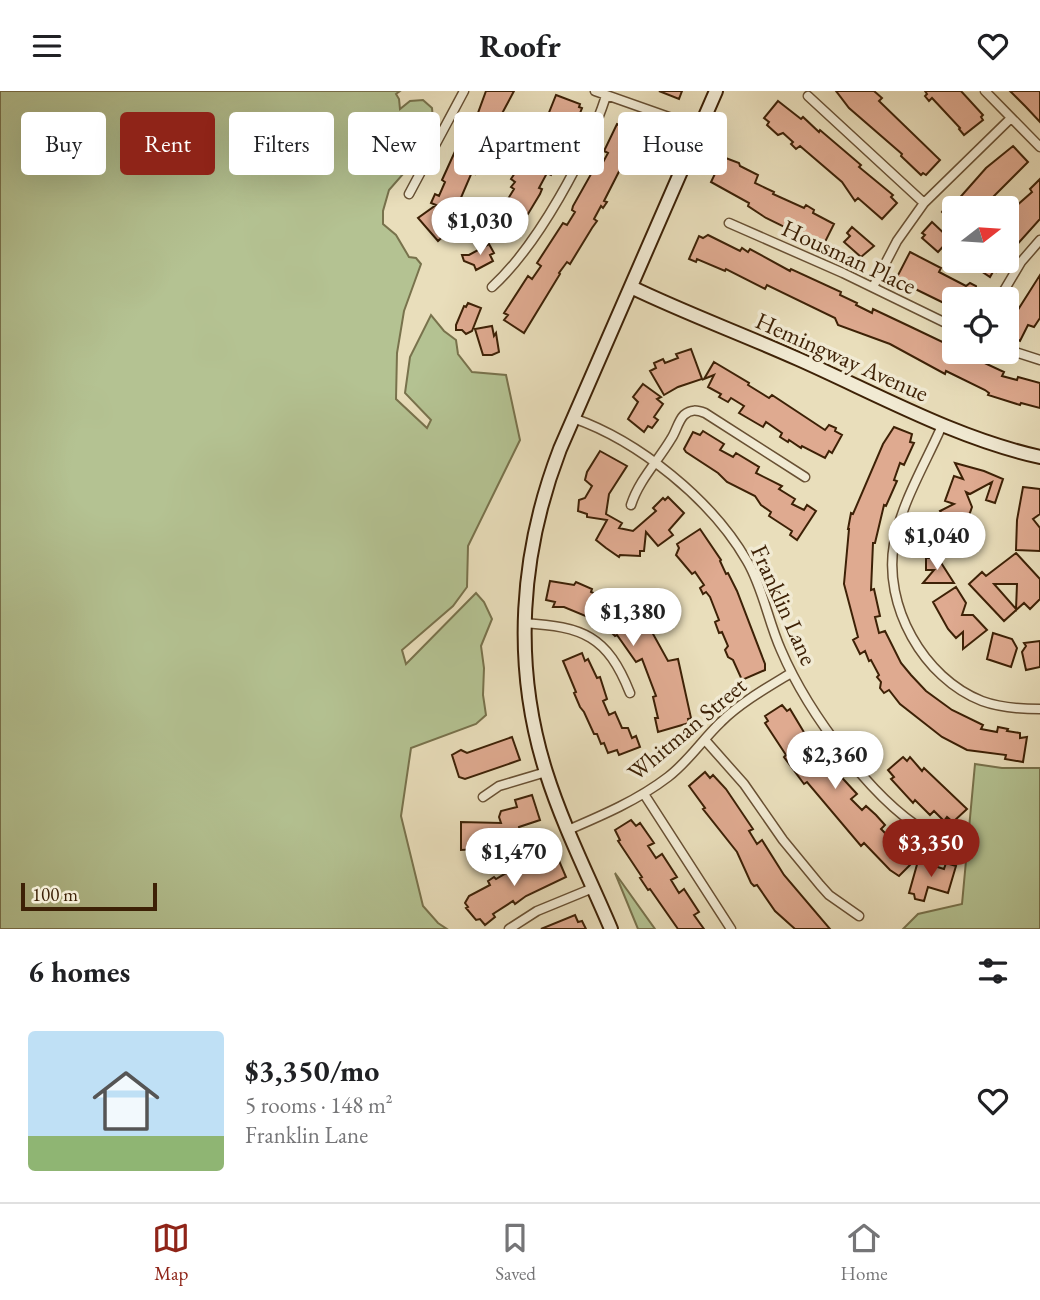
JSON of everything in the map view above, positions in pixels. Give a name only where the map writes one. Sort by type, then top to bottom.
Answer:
[{"type":"main road","points":[[707,112],[716,91]]},
{"type":"main road","points":[[611,929],[546,772],[531,714],[524,623],[533,535],[549,477],[680,175]]},
{"type":"main road","name":"Hemingway Avenue","points":[[631,287],[941,423],[1006,449],[1040,457]]},
{"type":"street","points":[[410,194],[464,91]]},
{"type":"street","points":[[595,91],[653,112]]},
{"type":"street","points":[[985,91],[1040,147]]},
{"type":"street","points":[[492,287],[521,258],[565,186],[606,96]]},
{"type":"street","points":[[808,96],[924,203]]},
{"type":"street","points":[[873,286],[897,241],[924,203],[1011,118]]},
{"type":"street","name":"Housman Place","points":[[729,223],[873,286],[942,321]]},
{"type":"street","points":[[1006,287],[1021,262],[1040,240]]},
{"type":"street","points":[[1019,353],[1040,359]]},
{"type":"street","points":[[631,505],[635,492],[686,413],[700,411],[805,477]]},
{"type":"street","name":"Franklin Lane","points":[[573,418],[627,442],[705,507],[728,531],[747,561],[791,673],[848,759],[868,783],[916,827],[934,836]]},
{"type":"street","points":[[941,423],[904,511],[894,545],[892,578],[900,611],[925,657],[960,689],[995,705],[1040,709]]},
{"type":"street","points":[[524,623],[573,629],[593,639],[607,651],[623,675],[630,693]]},
{"type":"street","name":"Whitman Street","points":[[568,830],[612,811],[670,776],[692,756],[722,721],[791,673]]},
{"type":"street","points":[[705,740],[744,784],[811,876],[829,895],[859,916]]},
{"type":"street","points":[[482,797],[499,786],[546,772]]},
{"type":"street","points":[[643,794],[731,929]]},
{"type":"street","points":[[509,929],[537,911],[593,888]]},
{"type":"green space","points":[[0,91],[400,91],[396,94],[400,109],[410,101],[423,100],[432,108],[432,112],[348,112],[348,175],[402,175],[389,190],[383,211],[383,224],[396,235],[409,257],[416,258],[421,264],[404,311],[397,353],[396,399],[427,428],[431,420],[405,393],[410,357],[431,315],[444,331],[456,340],[458,354],[472,372],[506,375],[520,440],[468,546],[467,587],[453,606],[402,650],[406,664],[476,593],[492,619],[481,646],[486,715],[476,724],[411,748],[401,816],[423,906],[447,929],[0,929]]},
{"type":"green space","points":[[975,764],[1002,768],[1040,768],[1040,929],[903,929],[918,914],[962,904]]},
{"type":"green space","points":[[615,873],[655,929],[638,929]]},
{"type":"building","points":[[486,91],[514,91],[503,112],[478,112]]},
{"type":"building","points":[[659,91],[682,91],[679,99]]},
{"type":"building","points":[[836,91],[874,91],[882,98],[879,101],[940,160],[926,175],[921,175],[902,154],[849,108]]},
{"type":"building","points":[[925,91],[961,91],[983,115],[983,120],[964,135],[932,98],[929,101]]},
{"type":"building","points":[[1010,91],[1040,91],[1040,122],[1026,107]]},
{"type":"building","points":[[556,95],[580,104],[579,107],[582,108],[580,112],[549,112]]},
{"type":"building","points":[[778,101],[801,119],[803,117],[819,132],[820,130],[893,195],[891,197],[897,203],[882,219],[858,198],[855,201],[842,182],[800,146],[796,149],[783,133],[778,135],[767,125],[769,122],[764,118]]},
{"type":"building","points":[[617,124],[618,174],[604,201],[607,202],[603,208],[601,206],[594,219],[597,221],[570,264],[567,262],[559,273],[524,333],[504,320],[508,315],[504,313],[528,276],[532,279],[541,266],[537,263],[563,223],[567,225],[575,212],[572,210],[573,206],[590,175],[604,175],[604,160],[608,153],[604,151]]},
{"type":"building","points":[[1013,146],[1028,162],[994,196],[961,196],[986,168]]},
{"type":"building","points":[[454,154],[454,175],[471,175],[454,214],[447,211],[438,217],[449,231],[438,241],[418,218],[436,205],[431,203],[435,194],[439,196],[445,182],[442,180]]},
{"type":"building","points":[[727,158],[758,175],[755,183],[804,208],[806,205],[814,210],[813,213],[834,224],[823,246],[766,218],[748,206],[749,203],[711,182],[714,175],[727,175]]},
{"type":"building","points":[[514,175],[546,175],[539,188],[542,189],[540,194],[528,214],[525,217],[521,215],[513,228],[516,231],[511,239],[491,227],[514,189],[511,187],[515,182],[511,179]]},
{"type":"building","points":[[1040,179],[1040,219],[1019,242],[1019,204],[1032,192],[1030,189]]},
{"type":"building","points":[[932,222],[942,231],[942,248],[938,252],[922,238],[925,235],[922,233]]},
{"type":"building","points":[[852,227],[874,246],[861,257],[844,242],[850,236],[847,233]]},
{"type":"building","points":[[708,235],[740,251],[742,248],[748,252],[750,249],[790,271],[791,269],[841,292],[840,295],[872,313],[873,309],[942,342],[942,364],[987,364],[1004,372],[1002,376],[1040,383],[1040,408],[988,395],[985,390],[946,371],[945,374],[890,344],[838,325],[835,318],[767,285],[765,289],[726,269],[725,271],[697,259],[696,262],[689,259],[699,236],[703,238]]},
{"type":"building","points":[[489,244],[494,253],[490,255],[493,261],[476,270],[474,265],[464,261],[462,255],[469,255]]},
{"type":"building","points":[[910,252],[941,268],[939,272],[966,286],[970,283],[976,287],[942,287],[942,302],[896,279]]},
{"type":"building","points":[[1040,275],[1040,318],[1034,327],[1028,325],[1020,341],[1019,308]]},
{"type":"building","points":[[468,303],[481,308],[472,331],[466,334],[462,330],[456,330],[456,325]]},
{"type":"building","points":[[492,326],[499,352],[483,355],[475,329]]},
{"type":"building","points":[[691,349],[702,379],[664,395],[650,371],[656,368],[654,363],[663,359],[665,363],[678,358],[676,354]]},
{"type":"building","points":[[714,362],[769,398],[772,395],[825,430],[829,425],[836,428],[835,431],[842,435],[832,453],[829,451],[825,458],[802,446],[801,448],[780,437],[782,433],[766,422],[763,427],[739,413],[744,406],[731,398],[728,402],[719,397],[721,394],[708,387],[714,375],[704,379]]},
{"type":"building","points":[[643,384],[661,397],[657,399],[663,404],[654,417],[658,420],[652,428],[648,426],[644,432],[628,419],[638,402],[633,397]]},
{"type":"building","points":[[894,427],[912,434],[910,442],[914,443],[904,465],[900,463],[894,480],[897,481],[886,506],[884,505],[873,543],[871,590],[874,589],[880,616],[875,617],[879,633],[885,631],[901,663],[926,691],[952,710],[983,725],[981,729],[997,732],[998,727],[1020,733],[1020,738],[1027,737],[1023,762],[1005,759],[1006,755],[967,750],[942,737],[900,704],[889,690],[884,693],[871,660],[869,661],[865,651],[860,654],[853,640],[858,637],[844,584],[851,513],[853,514],[883,444]]},
{"type":"building","points":[[703,431],[724,444],[720,450],[733,457],[736,453],[759,467],[756,473],[782,486],[779,489],[795,499],[792,504],[804,510],[807,505],[816,511],[797,540],[790,535],[792,531],[769,516],[771,512],[761,505],[755,496],[727,482],[686,452],[684,449],[693,432],[700,435]]},
{"type":"building","points":[[600,451],[627,466],[609,494],[606,514],[622,523],[619,528],[633,531],[656,511],[653,508],[663,498],[665,500],[668,497],[684,513],[669,530],[673,535],[658,546],[646,532],[644,551],[640,551],[640,556],[619,557],[606,548],[596,540],[607,520],[587,517],[587,514],[578,511],[579,500],[585,498],[592,486],[585,480],[587,472]]},
{"type":"building","points":[[955,463],[1003,479],[995,503],[986,500],[992,482],[970,494],[966,492],[972,507],[958,547],[950,551],[930,544],[937,523],[945,519],[940,511],[954,504],[945,501],[954,476],[963,479]]},
{"type":"building","points":[[1023,487],[1040,489],[1040,514],[1033,519],[1040,528],[1040,551],[1016,550],[1017,520]]},
{"type":"building","points":[[700,529],[721,560],[737,591],[765,664],[765,670],[742,680],[725,650],[728,646],[722,632],[719,633],[715,622],[719,620],[710,597],[706,592],[703,594],[700,588],[704,585],[695,572],[692,574],[676,555],[679,548],[677,544]]},
{"type":"building","points":[[1016,553],[1040,579],[1040,599],[1030,609],[1024,603],[1004,621],[969,584],[982,572],[986,576]],"holes":[[[994,584],[1017,584],[1016,609]]]},
{"type":"building","points":[[926,558],[938,558],[954,583],[923,583],[934,570],[926,570]]},
{"type":"building","points":[[550,581],[574,585],[576,582],[592,589],[591,592],[623,605],[647,623],[668,661],[678,659],[691,718],[688,719],[689,723],[658,732],[653,697],[656,696],[642,659],[636,662],[617,635],[608,629],[613,623],[596,616],[595,620],[564,607],[553,607],[555,602],[546,600]]},
{"type":"building","points":[[956,587],[966,603],[962,615],[973,615],[987,630],[963,649],[963,632],[956,638],[933,602]]},
{"type":"building","points":[[993,633],[1012,639],[1017,648],[1011,667],[987,659]]},
{"type":"building","points":[[1040,641],[1040,667],[1026,670],[1022,652],[1026,646],[1024,643]]},
{"type":"building","points":[[582,653],[597,678],[600,677],[607,699],[603,701],[609,715],[615,712],[622,728],[628,728],[632,738],[636,736],[640,747],[619,755],[617,750],[608,753],[604,743],[601,744],[597,734],[594,734],[574,693],[576,692],[563,661]]},
{"type":"building","points":[[782,705],[787,711],[790,709],[811,744],[857,794],[851,799],[862,810],[866,806],[885,825],[881,829],[892,840],[896,836],[912,853],[907,858],[915,860],[899,876],[864,843],[861,846],[807,782],[804,784],[784,757],[786,755],[765,723],[768,721],[765,716]]},
{"type":"building","points":[[512,737],[520,760],[465,779],[459,777],[452,755],[461,750],[467,753]]},
{"type":"building","points":[[903,757],[907,761],[910,757],[922,771],[924,768],[967,809],[953,822],[947,817],[944,821],[934,811],[930,815],[915,800],[913,803],[891,779],[894,777],[888,770]]},
{"type":"building","points":[[705,772],[710,778],[713,775],[726,789],[753,829],[749,831],[757,844],[762,840],[784,875],[830,929],[795,929],[775,911],[757,885],[751,883],[737,852],[703,809],[705,808],[689,786]]},
{"type":"building","points":[[532,795],[540,820],[519,827],[520,832],[516,837],[499,840],[499,848],[461,850],[461,822],[501,823],[501,811],[517,807],[515,800]]},
{"type":"building","points":[[631,820],[636,826],[640,823],[654,843],[648,846],[656,858],[662,854],[677,877],[671,880],[679,893],[684,889],[699,912],[694,915],[704,929],[678,929],[650,889],[648,890],[618,841],[620,840],[615,830]]},
{"type":"building","points":[[551,855],[552,858],[557,856],[566,877],[515,904],[513,901],[493,914],[495,917],[485,925],[480,919],[476,920],[466,908],[468,907],[465,903],[469,896],[490,885],[488,881],[494,877],[496,879],[513,869],[515,873]]},
{"type":"building","points":[[918,861],[944,869],[946,863],[956,866],[948,893],[928,887],[924,901],[915,899],[914,894],[909,893]]},
{"type":"building","points":[[575,915],[586,929],[541,929]]}]
